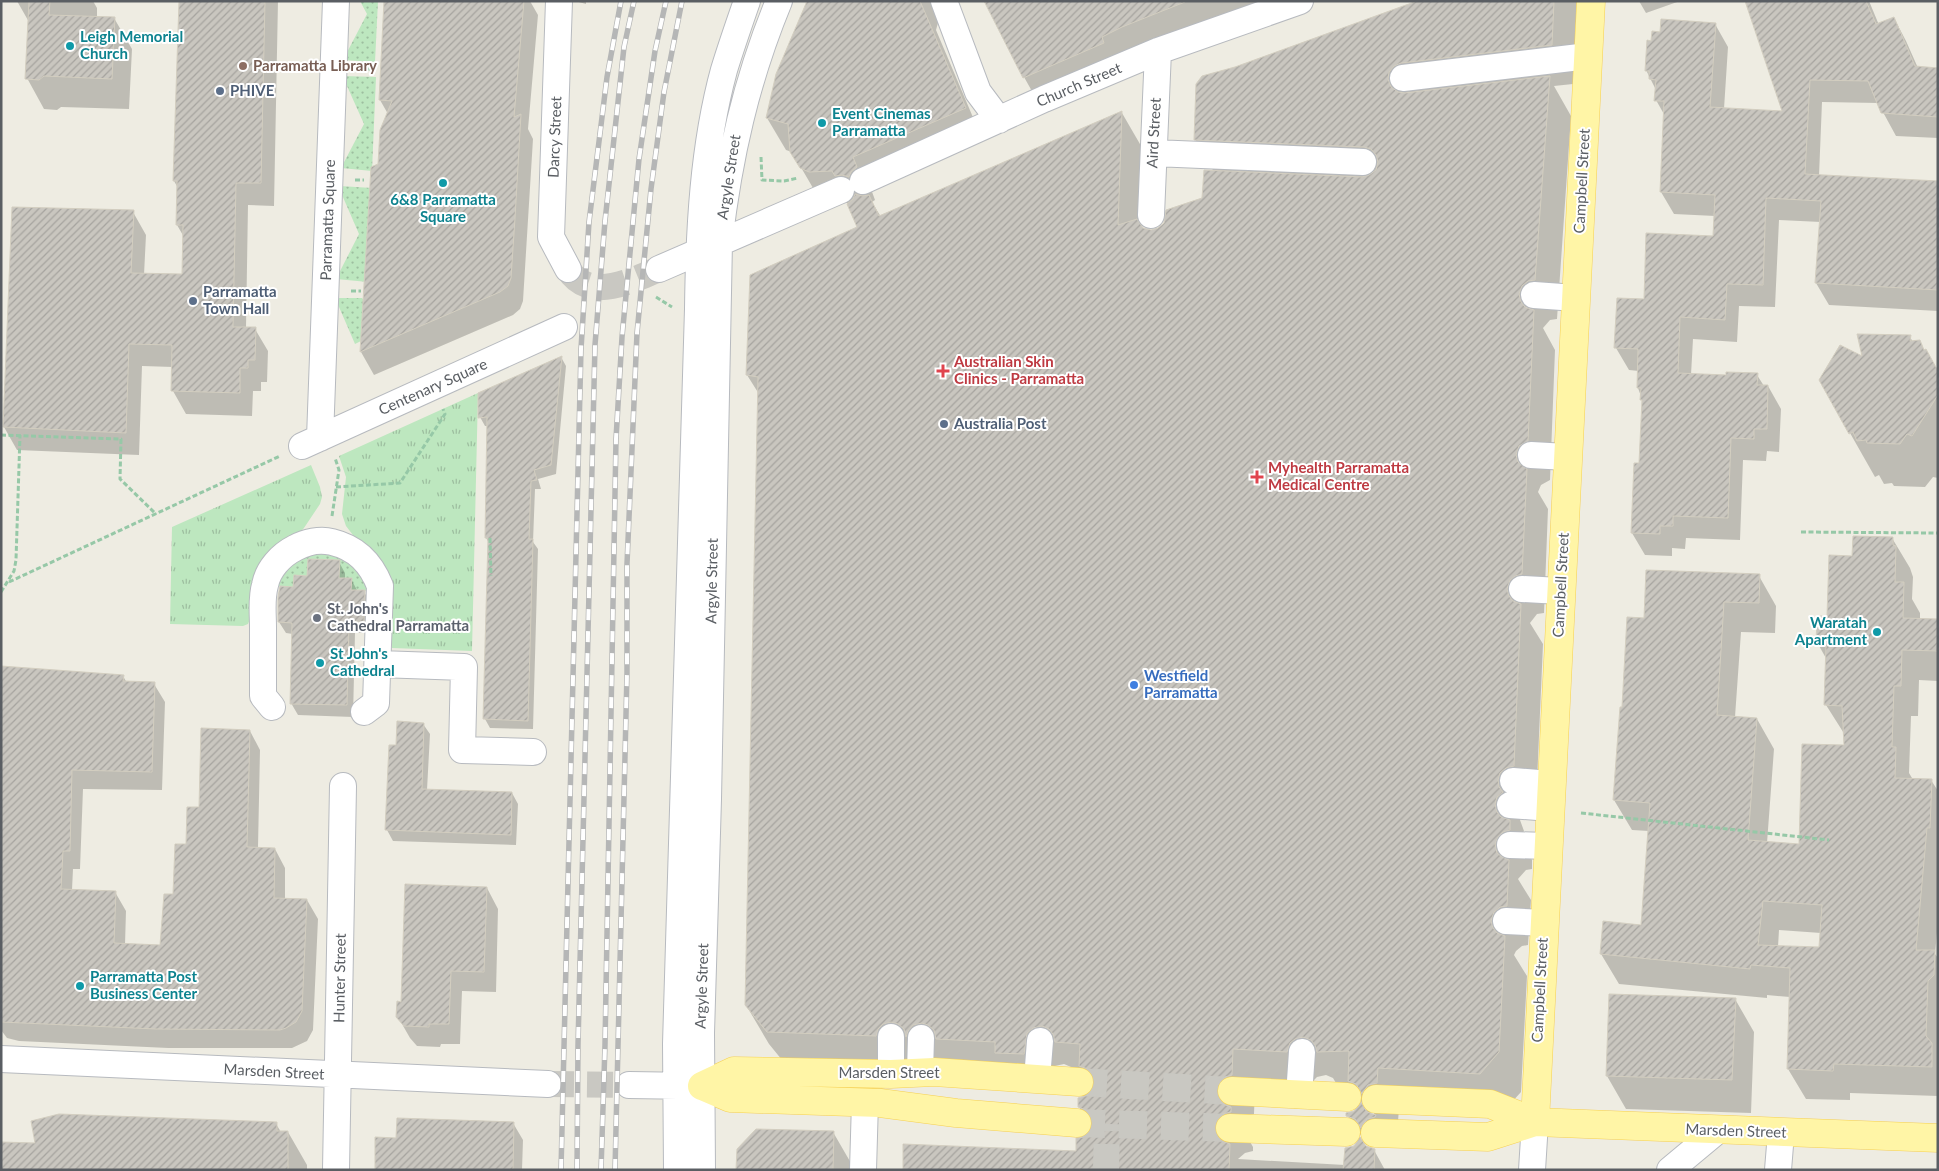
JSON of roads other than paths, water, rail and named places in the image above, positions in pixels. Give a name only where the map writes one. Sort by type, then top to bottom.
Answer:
[{"type":"main road","name":"Campbell Street","points":[[1535,1122],[1560,591],[1591,1]]},
{"type":"main road","name":"Marsden Street","points":[[689,1086],[734,1071],[891,1074],[934,1072],[1079,1082]]},
{"type":"main road","name":"Marsden Street","points":[[689,1086],[730,1098],[865,1102],[956,1113],[1077,1123]]},
{"type":"main road","points":[[1232,1091],[1347,1098]]},
{"type":"main road","name":"Marsden Street","points":[[1376,1099],[1490,1104],[1535,1122]]},
{"type":"main road","name":"Marsden Street","points":[[1375,1133],[1488,1136],[1535,1122],[1938,1138]]},
{"type":"main road","points":[[1230,1128],[1346,1132]]},
{"type":"street","name":"Parramatta Square","points":[[311,442],[336,1]]},
{"type":"street","name":"Darcy Street","points":[[559,1],[551,237],[568,269]]},
{"type":"street","name":"Argyle Street","points":[[677,1170],[689,1086],[701,1033],[708,789],[708,153],[724,71],[747,1]]},
{"type":"street","name":"Argyle Street","points":[[709,247],[724,197],[736,130],[760,50],[779,1]]},
{"type":"street","points":[[944,1],[978,92],[999,120]]},
{"type":"street","points":[[960,1],[962,12],[994,86],[999,120]]},
{"type":"street","name":"Church Street","points":[[659,268],[1158,51],[1300,1]]},
{"type":"street","name":"Aird Street","points":[[1151,215],[1158,51]]},
{"type":"street","points":[[1403,78],[1588,56]]},
{"type":"street","points":[[1154,153],[1363,162]]},
{"type":"street","points":[[1534,295],[1576,298]]},
{"type":"street","name":"Centenary Square","points":[[311,442],[564,327]]},
{"type":"street","points":[[1531,455],[1567,457]]},
{"type":"street","points":[[272,707],[263,696],[263,601],[265,584],[278,560],[288,551],[307,543],[327,541],[342,544],[355,551],[366,561],[380,586],[379,664],[376,703],[364,712]]},
{"type":"street","points":[[1522,589],[1560,591]]},
{"type":"street","points":[[379,664],[464,667],[462,750],[533,752]]},
{"type":"street","name":"Hunter Street","points":[[336,1170],[343,786]]},
{"type":"street","points":[[1512,793],[1550,796]]},
{"type":"street","points":[[1510,845],[1548,846]]},
{"type":"street","points":[[1506,920],[1544,923]]},
{"type":"street","points":[[891,1037],[891,1074]]},
{"type":"street","points":[[920,1072],[921,1038]]},
{"type":"street","points":[[1037,1079],[1040,1041]]},
{"type":"street","points":[[1299,1095],[1302,1052]]},
{"type":"street","name":"Marsden Street","points":[[1,1060],[548,1084]]},
{"type":"street","name":"Marsden Street","points":[[629,1085],[689,1086]]},
{"type":"street","name":"Argyle Street","points":[[689,1086],[702,1170]]},
{"type":"street","points":[[863,1170],[865,1102]]},
{"type":"street","name":"Campbell Street","points":[[1532,1170],[1535,1122]]},
{"type":"street","points":[[1670,1170],[1718,1130]]},
{"type":"street","points":[[1778,1170],[1781,1133]]},
{"type":"tunnel","points":[[568,269],[577,279],[587,285],[599,287],[623,283],[659,269]]},
{"type":"tunnel","points":[[1079,1082],[1232,1091]]},
{"type":"tunnel","points":[[548,1084],[629,1085]]},
{"type":"tunnel","points":[[1077,1123],[1230,1128]]},
{"type":"tunnel","points":[[1106,1170],[1107,1124]]},
{"type":"railway","points":[[561,1170],[581,349],[589,222],[607,77],[621,1]]},
{"type":"railway","points":[[577,1170],[578,1045],[595,345],[605,221],[624,47],[634,1]]},
{"type":"railway","points":[[601,1170],[616,439],[622,337],[639,159],[655,51],[666,1]]},
{"type":"railway","points":[[615,1170],[627,673],[627,564],[637,333],[651,189],[664,92],[682,1]]},
{"type":"place","name":"Leigh Memorial Church","points":[[70,46]]},
{"type":"place","name":"Parramatta Library","points":[[243,66]]},
{"type":"place","name":"PHIVE","points":[[220,91]]},
{"type":"place","name":"Event Cinemas Parramatta","points":[[822,123]]},
{"type":"place","name":"6&8 Parramatta Square","points":[[443,183]]},
{"type":"place","name":"Parramatta Town Hall","points":[[193,301]]},
{"type":"place","name":"Australian Skin Clinics - Parramatta","points":[[943,371]]},
{"type":"place","name":"Australia Post","points":[[944,424]]},
{"type":"place","name":"Myhealth Parramatta Medical Centre","points":[[1257,477]]},
{"type":"place","name":"St. John's Cathedral Parramatta","points":[[317,618]]},
{"type":"place","name":"Waratah Apartment","points":[[1877,632]]},
{"type":"place","name":"St John's Cathedral","points":[[320,663]]},
{"type":"place","name":"Westfield Parramatta","points":[[1134,685]]},
{"type":"place","name":"Parramatta Post Business Center","points":[[80,986]]}]
